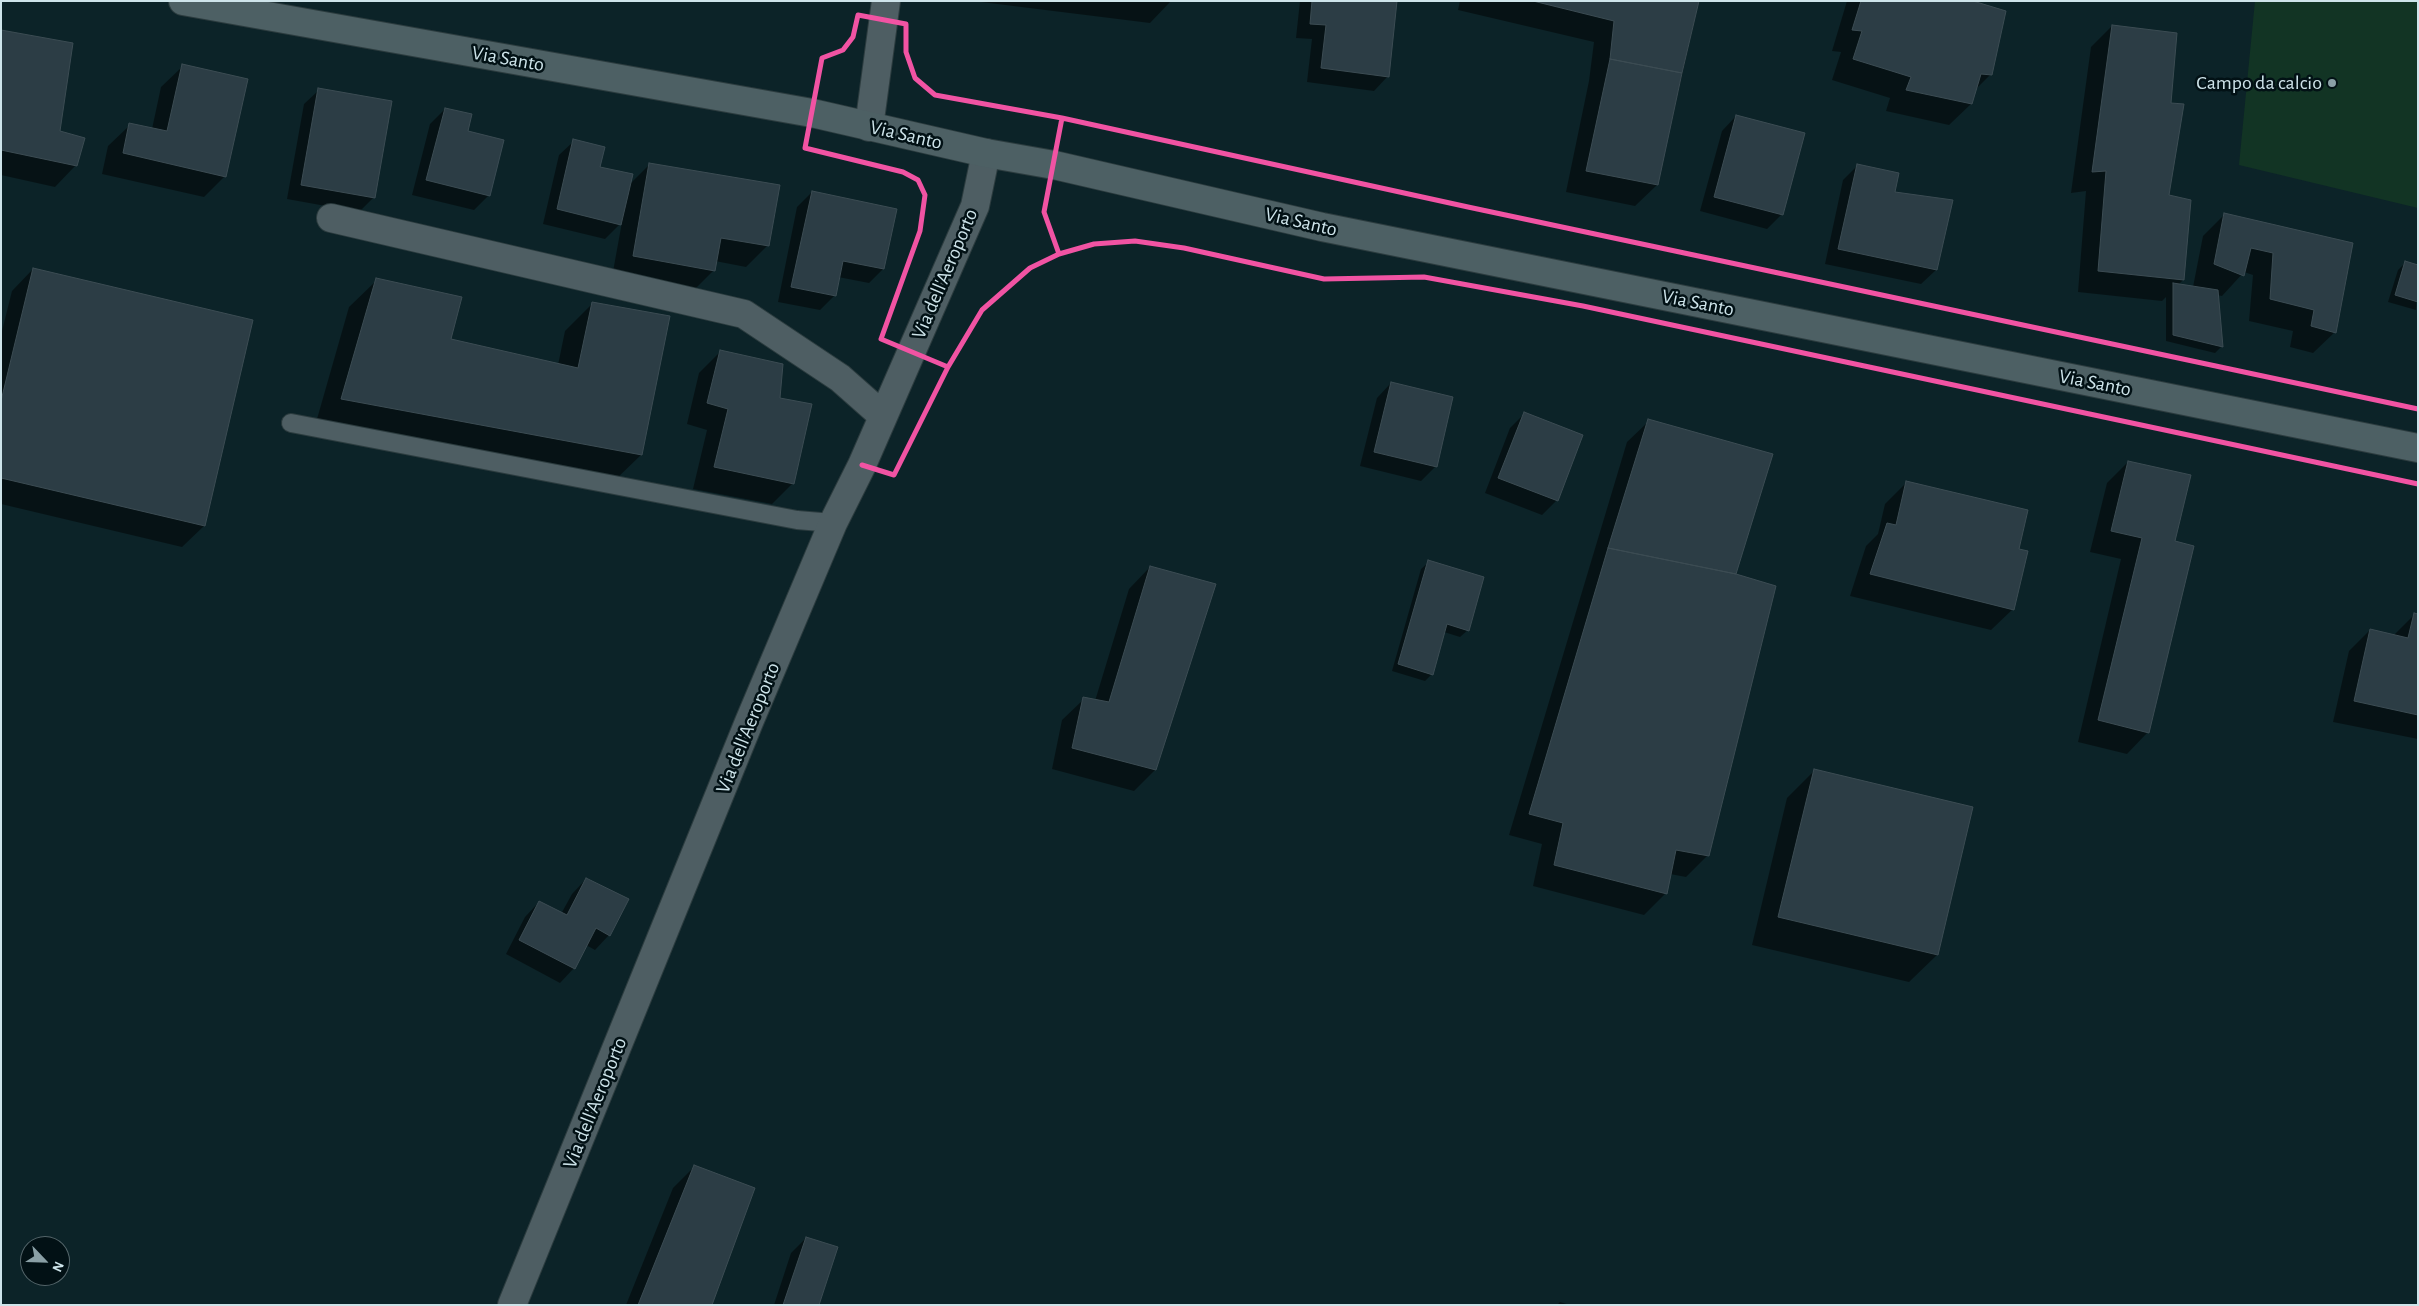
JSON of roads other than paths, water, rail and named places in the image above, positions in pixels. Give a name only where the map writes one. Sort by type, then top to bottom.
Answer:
[{"type":"main road","name":"Via Santo","points":[[183,1],[812,113],[986,153],[1054,165],[1322,227],[2418,448]]},
{"type":"street","points":[[869,127],[886,1]]},
{"type":"street","name":"Via dell'Aeroporto","points":[[512,1305],[833,523],[883,416],[975,206],[986,153]]},
{"type":"street","points":[[331,218],[744,314],[840,378],[883,416]]},
{"type":"lane","points":[[291,423],[797,520],[833,523]]},
{"type":"place","name":"Campo da calcio","points":[[2332,83]]}]
